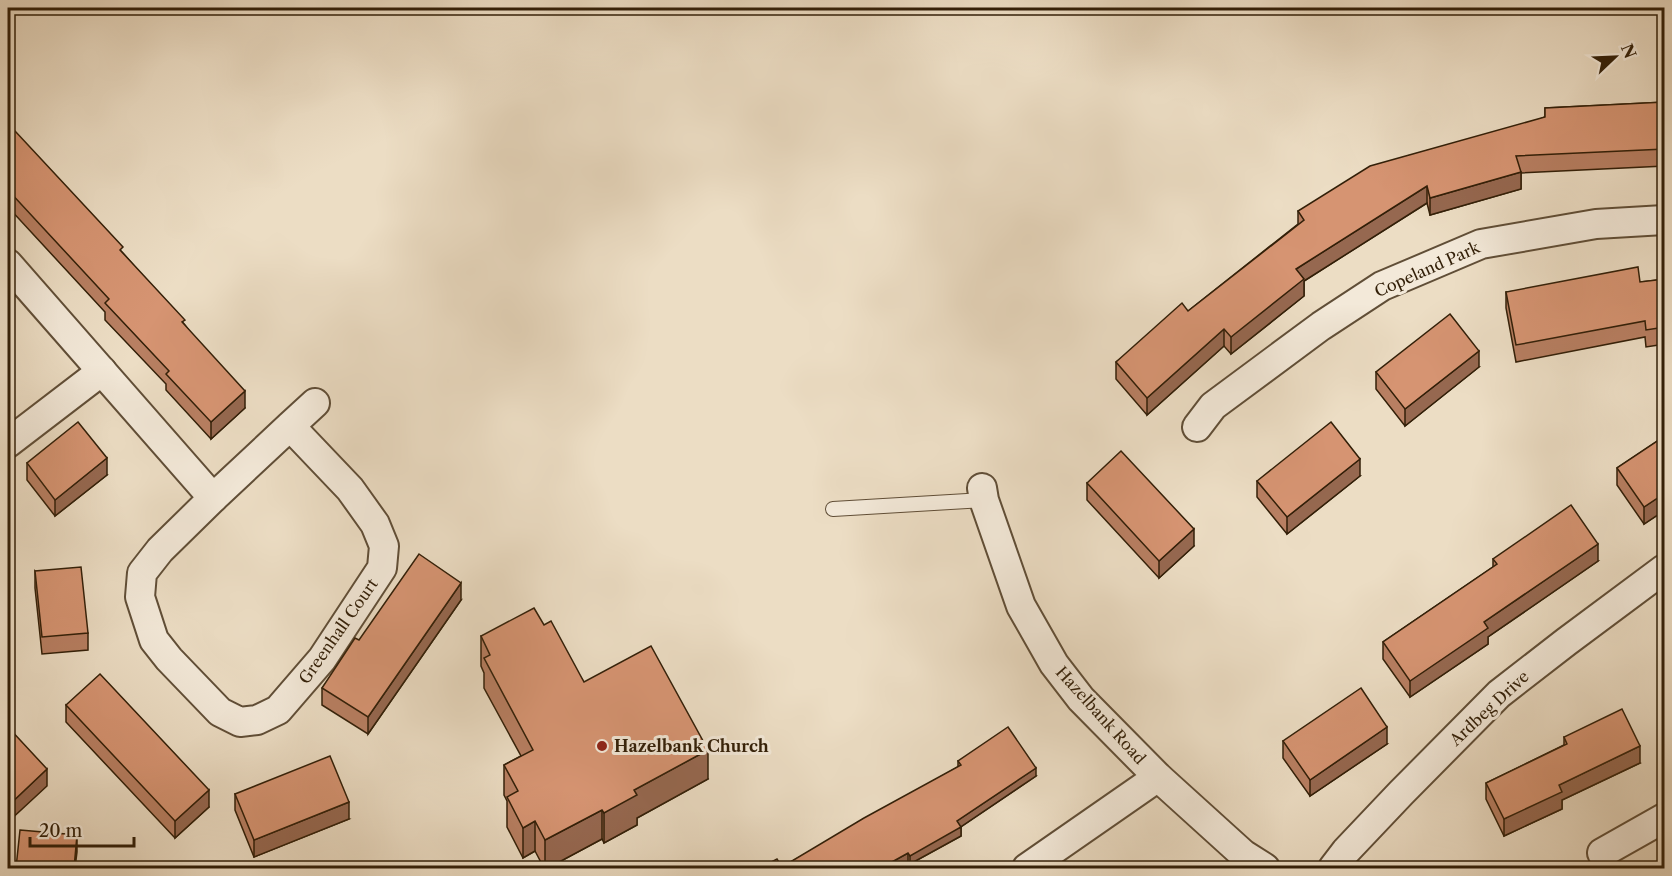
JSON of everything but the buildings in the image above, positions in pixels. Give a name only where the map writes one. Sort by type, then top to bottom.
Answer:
[{"type":"street","name":"Copeland Park","points":[[1197,427],[1213,406],[1321,326],[1382,286],[1481,244],[1596,224],[1665,220]]},
{"type":"street","points":[[8,264],[213,498]]},
{"type":"street","points":[[8,443],[102,371]]},
{"type":"street","name":"Greenhall Court","points":[[290,426],[350,489],[375,524],[384,546],[382,568],[322,659],[278,710],[257,720],[240,722],[220,712],[154,640],[140,597],[142,573],[160,550],[213,498],[290,426],[315,403]]},
{"type":"street","name":"Hazelbank Road","points":[[983,494],[1021,606],[1054,664],[1081,699],[1158,777],[1243,854],[1265,868]]},
{"type":"street","name":"Ardbeg Drive","points":[[1333,868],[1393,801],[1499,694],[1665,569]]},
{"type":"street","points":[[1027,868],[1158,777]]},
{"type":"street","points":[[1602,853],[1665,818]]},
{"type":"lane","points":[[833,509],[943,501],[983,494]]},
{"type":"place","name":"Hazelbank Church","points":[[602,746]]}]
